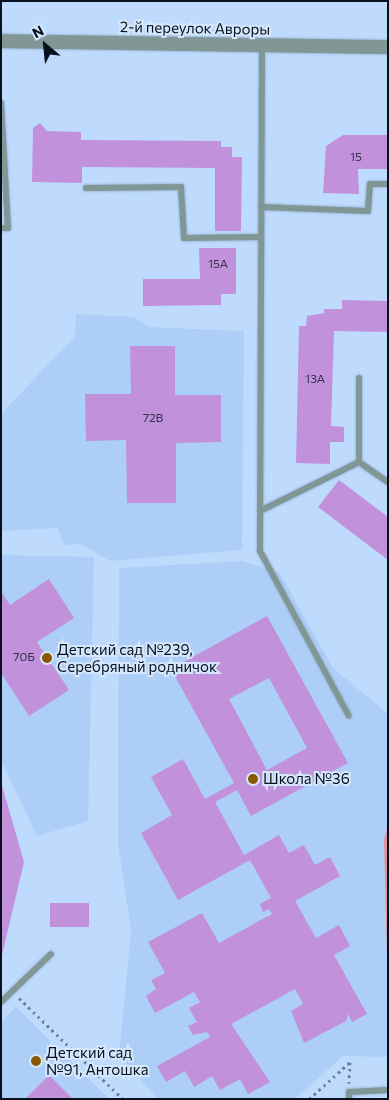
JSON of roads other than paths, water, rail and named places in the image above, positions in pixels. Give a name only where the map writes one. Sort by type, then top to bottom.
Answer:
[{"type":"street","name":"2-й переулок Авроры","points":[[1,41],[388,47]]},
{"type":"lane","points":[[262,45],[260,551],[349,716]]},
{"type":"lane","points":[[1,103],[5,228],[1,235]]},
{"type":"lane","points":[[261,207],[368,211],[370,184],[388,184]]},
{"type":"lane","points":[[86,188],[181,187],[184,238],[261,237]]},
{"type":"lane","points":[[359,378],[359,462]]},
{"type":"lane","points":[[260,511],[359,462]]},
{"type":"lane","points":[[359,462],[388,482]]},
{"type":"lane","points":[[1,1002],[51,954]]},
{"type":"lane","points":[[349,1095],[388,1090]]},
{"type":"place","name":"Детский сад №239, Серебряный родничок","points":[[47,658]]},
{"type":"place","name":"Школа №36","points":[[253,779]]},
{"type":"place","name":"Детский сад №91, Антошка","points":[[36,1061]]}]
